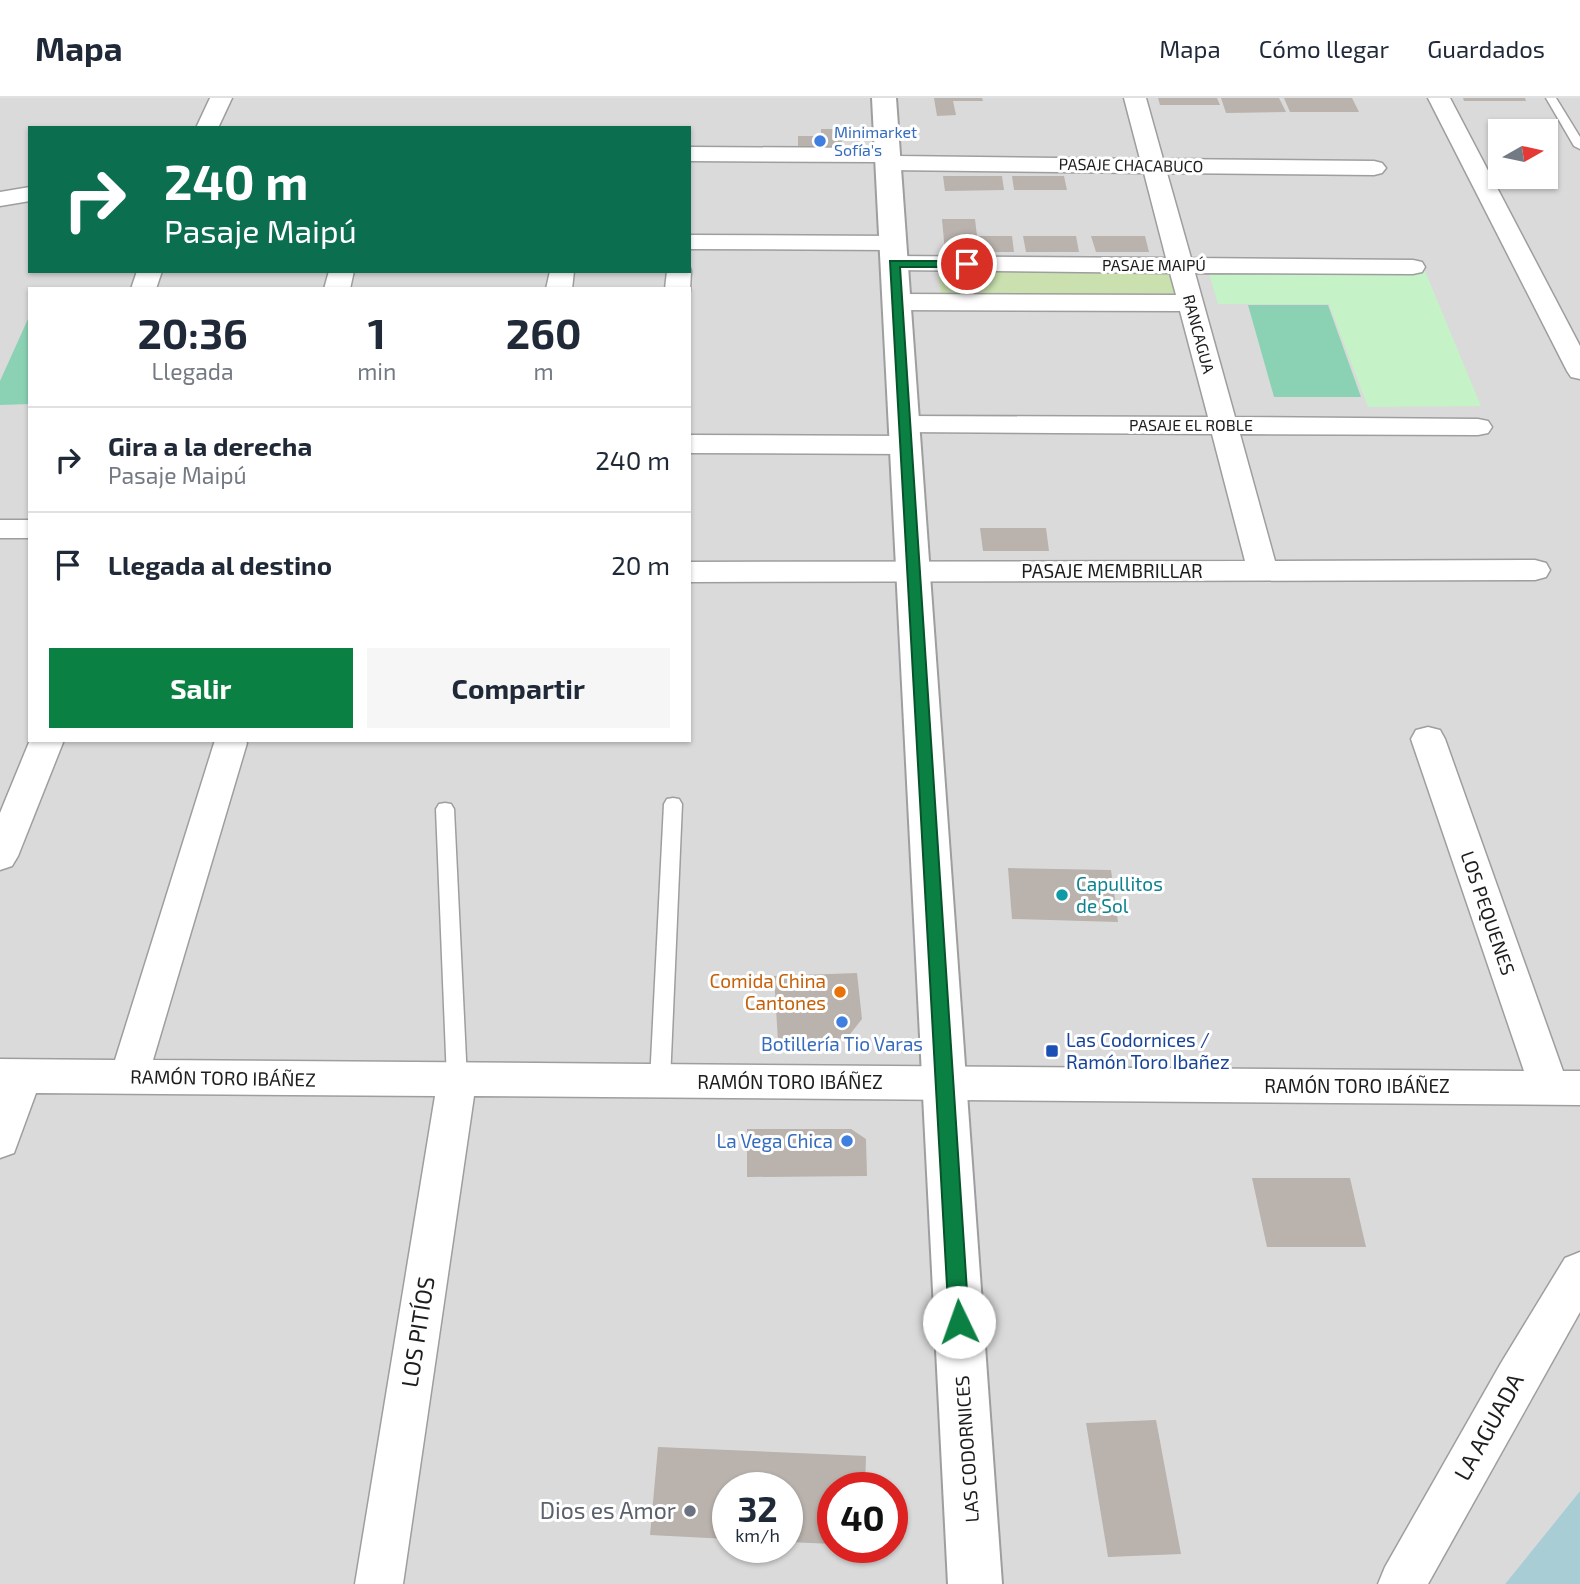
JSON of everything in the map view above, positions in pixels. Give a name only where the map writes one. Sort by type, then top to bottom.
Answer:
[{"type":"street","points":[[208,126],[221,98]]},
{"type":"street","points":[[231,126],[244,98]]},
{"type":"street","name":"LAS CODORNICES","points":[[884,98],[975,1584]]},
{"type":"street","name":"RANCAGUA","points":[[1135,98],[1263,571]]},
{"type":"street","points":[[1439,98],[1580,370]]},
{"type":"street","name":"PASAJE CHACABUCO","points":[[691,154],[1153,166],[1374,168]]},
{"type":"street","points":[[0,199],[28,194]]},
{"type":"street","name":"PASAJE MAIPÚ","points":[[691,242],[1180,265],[1413,267]]},
{"type":"street","points":[[896,302],[1191,303]]},
{"type":"street","name":"PASAJE EL ROBLE","points":[[691,444],[1224,425],[1478,427]]},
{"type":"street","points":[[0,529],[28,530]]},
{"type":"street","name":"PASAJE MEMBRILLAR","points":[[691,572],[1535,570]]},
{"type":"street","name":"LOS PEQUENES","points":[[1428,739],[1565,1088]]},
{"type":"street","points":[[0,856],[46,742]]},
{"type":"street","points":[[129,1077],[230,743]]},
{"type":"street","points":[[0,1139],[11,1076]]},
{"type":"street","name":"RAMÓN TORO IBÁÑEZ","points":[[11,1076],[1565,1088]]},
{"type":"street","name":"LOS PITÍOS","points":[[379,1584],[457,1080]]},
{"type":"street","name":"LA AGUADA","points":[[1402,1584],[1517,1378],[1580,1272]]},
{"type":"lane","points":[[1551,98],[1580,146]]},
{"type":"lane","points":[[660,1081],[673,804]]},
{"type":"lane","points":[[445,809],[457,1080]]},
{"type":"shaded area","points":[[0,98],[1580,98],[1580,1491],[1505,1584],[0,1584]]},
{"type":"green space","points":[[938,270],[1161,272],[1171,276],[1174,294],[941,296]]},
{"type":"green space","points":[[1208,270],[1425,271],[1481,406],[1368,407],[1329,304],[1218,304]]},
{"type":"green space","points":[[1248,305],[1328,305],[1361,397],[1274,397]]},
{"type":"green space","points":[[28,319],[28,404],[0,405],[0,381]]},
{"type":"water","points":[[1580,1491],[1580,1584],[1505,1584]]},
{"type":"building","points":[[934,98],[982,98],[983,101],[953,101],[956,115],[937,116]]},
{"type":"building","points":[[1158,98],[1217,98],[1220,105],[1160,105]]},
{"type":"building","points":[[1221,98],[1279,98],[1286,112],[1226,113]]},
{"type":"building","points":[[1284,98],[1352,98],[1359,112],[1290,112]]},
{"type":"building","points":[[1463,98],[1525,98],[1526,101],[1464,101]]},
{"type":"building","name":"Minimarket Sofía's","points":[[821,129],[841,129],[842,146],[798,146],[798,136],[821,136]]},
{"type":"building","points":[[943,176],[1002,176],[1004,190],[945,191]]},
{"type":"building","points":[[1012,176],[1064,176],[1067,190],[1014,190]]},
{"type":"building","points":[[942,219],[975,219],[977,236],[1012,236],[1014,252],[945,252]]},
{"type":"building","points":[[1023,236],[1076,236],[1079,252],[1026,252]]},
{"type":"building","points":[[1091,236],[1145,236],[1149,252],[1096,252]]},
{"type":"building","points":[[980,528],[1046,528],[1049,551],[983,551]]},
{"type":"building","name":"Capullitos de Sol","points":[[1008,868],[1111,870],[1118,922],[1012,919]]},
{"type":"building","points":[[857,973],[862,1019],[847,1038],[778,1041],[774,976]]},
{"type":"building","points":[[747,1129],[851,1129],[866,1139],[867,1176],[747,1177]]},
{"type":"building","points":[[1252,1178],[1350,1178],[1366,1247],[1267,1247]]},
{"type":"building","points":[[1156,1420],[1181,1554],[1108,1557],[1086,1423]]},
{"type":"building","name":"Dios es Amor","points":[[658,1447],[866,1456],[866,1472],[817,1472],[817,1543],[803,1543],[803,1472],[712,1472],[712,1538],[650,1535]]},
{"type":"place","name":"Minimarket Sofía's","points":[[820,141]]},
{"type":"place","name":"Capullitos de Sol","points":[[1062,895]]},
{"type":"place","name":"Comida China Cantones","points":[[840,992]]},
{"type":"place","name":"Botillería Tio Varas","points":[[842,1022]]},
{"type":"place","name":"Las Codornices / Ramón Toro Ibañez","points":[[1052,1051]]},
{"type":"place","name":"La Vega Chica","points":[[847,1141]]},
{"type":"place","name":"Dios es Amor","points":[[690,1511]]},
{"type":"route","points":[[959,1322],[894,263],[967,264]]}]
